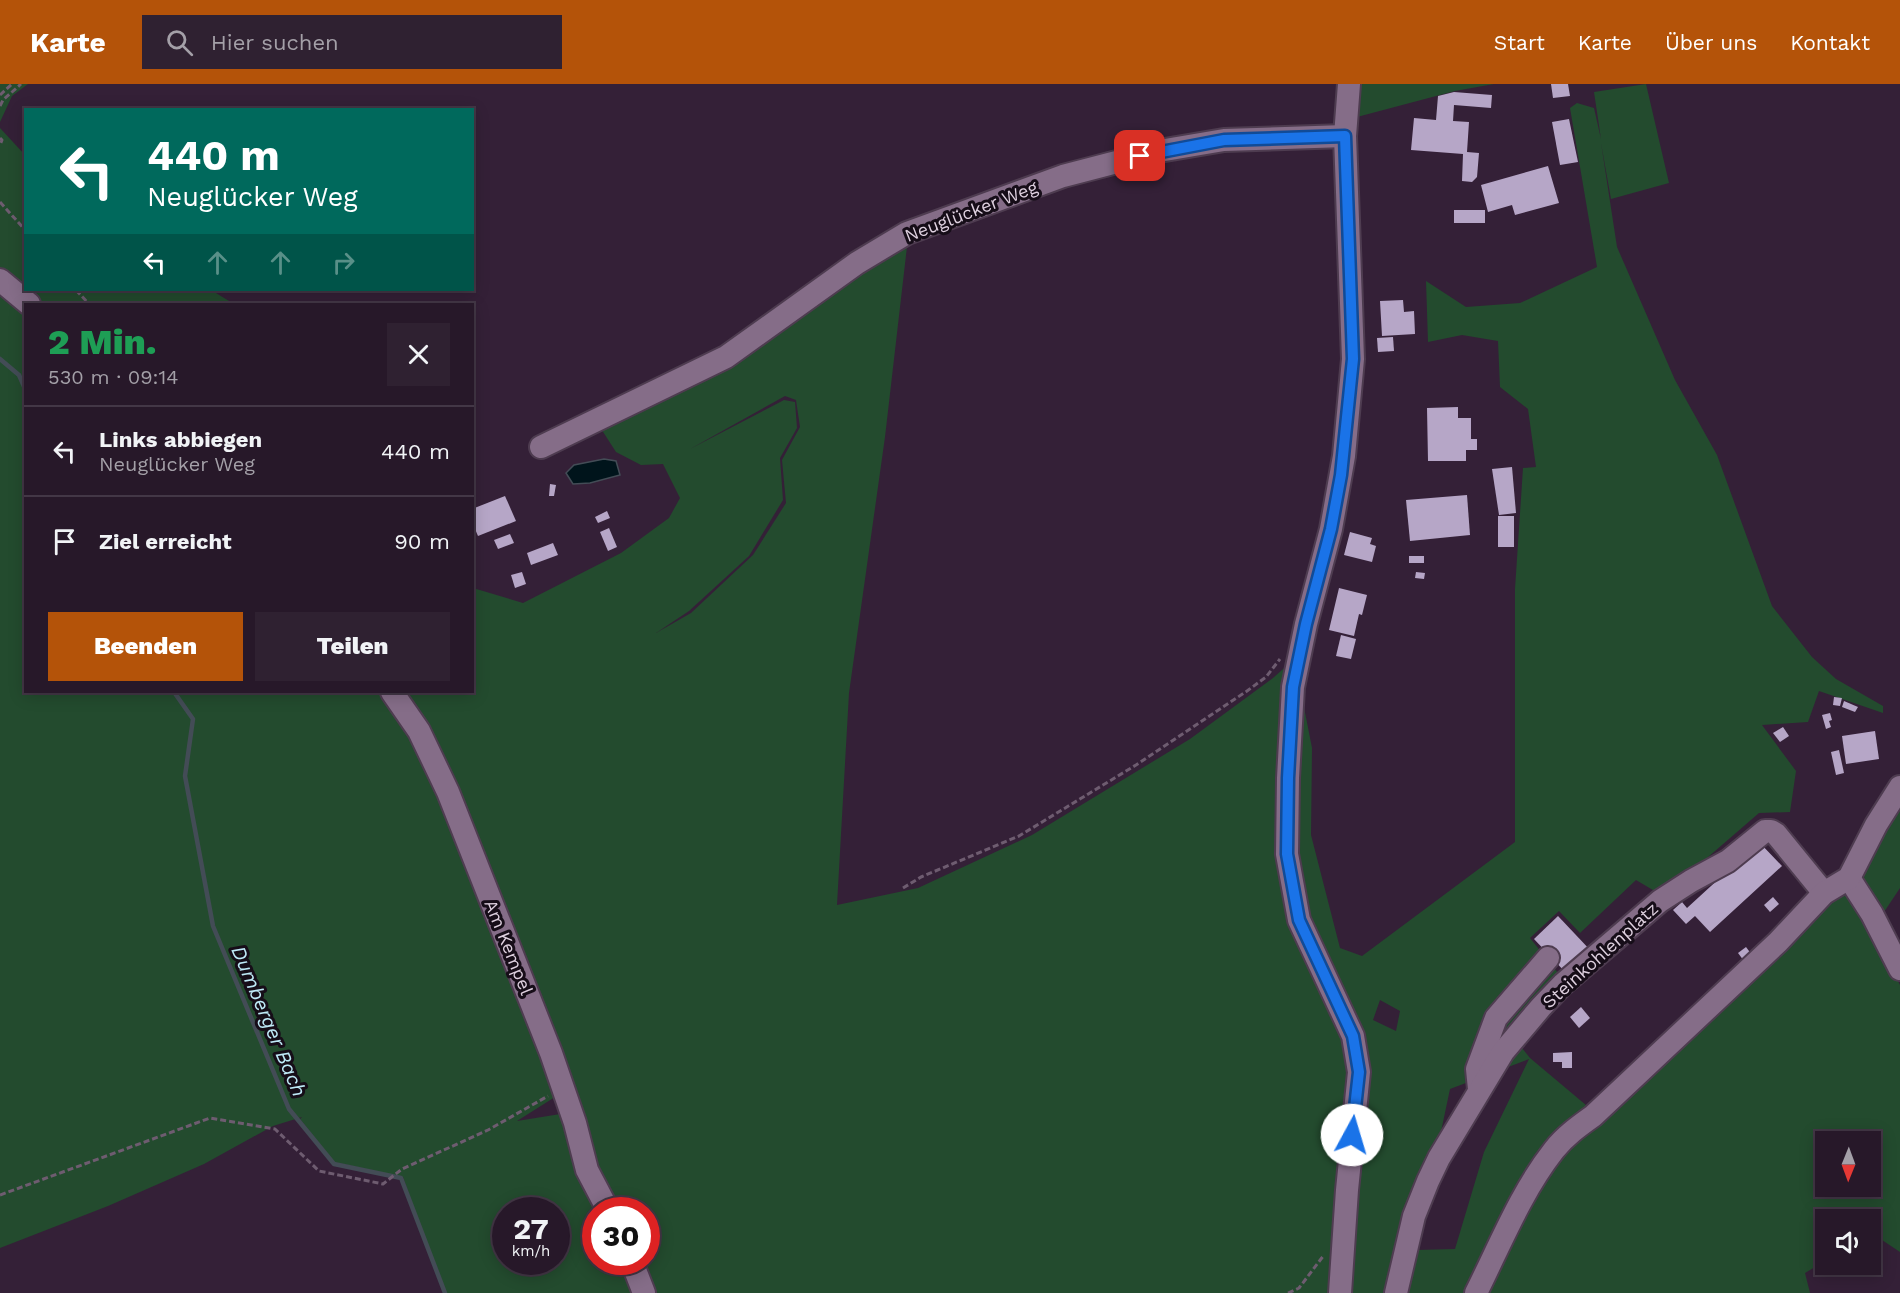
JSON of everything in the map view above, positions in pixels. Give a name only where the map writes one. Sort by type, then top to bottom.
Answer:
[{"type":"street","points":[[1340,1293],[1347,1190],[1359,1072],[1353,1036],[1299,920],[1287,854],[1293,687],[1306,624],[1331,529],[1342,465],[1353,359],[1345,136],[1349,84]]},
{"type":"street","name":"Neuglücker Weg","points":[[541,447],[726,357],[858,263],[907,232],[1063,177],[1159,151],[1224,140],[1345,136]]},
{"type":"street","points":[[0,280],[28,303]]},
{"type":"street","name":"Am Kempel","points":[[394,693],[419,731],[444,783],[551,1053],[575,1123],[587,1170],[601,1197]]},
{"type":"street","points":[[1476,1293],[1528,1190],[1555,1148],[1570,1133],[1593,1116],[1778,942],[1824,893],[1849,878],[1876,825],[1900,787]]},
{"type":"street","name":"Steinkohlenplatz","points":[[1396,1293],[1414,1216],[1439,1158],[1503,1052],[1563,984],[1660,901],[1728,861],[1765,831],[1776,834],[1824,893]]},
{"type":"street","points":[[1849,878],[1872,914],[1900,969]]},
{"type":"street","points":[[1479,1093],[1477,1069],[1496,1018],[1548,958]]},
{"type":"street","points":[[637,1275],[644,1293]]},
{"type":"path","points":[[0,95],[12,84]]},
{"type":"path","points":[[0,106],[3,100],[21,84]]},
{"type":"path","points":[[0,202],[24,229]]},
{"type":"path","points":[[77,291],[88,303]]},
{"type":"path","points":[[903,888],[921,877],[1019,836],[1136,765],[1266,677],[1285,651]]},
{"type":"path","points":[[0,1195],[210,1118],[275,1129],[319,1171],[383,1184],[402,1169],[488,1130],[562,1088]]},
{"type":"path","points":[[1288,1293],[1299,1288],[1325,1253]]},
{"type":"green space","points":[[0,84],[28,84],[12,96],[0,122]]},
{"type":"green space","points":[[1359,84],[1494,84],[1455,91],[1357,117]]},
{"type":"green space","points":[[1646,84],[1669,183],[1611,199],[1601,143],[1617,247],[1675,380],[1717,455],[1772,606],[1812,657],[1836,679],[1883,706],[1883,713],[1819,691],[1808,722],[1762,725],[1796,771],[1790,812],[1759,813],[1663,896],[1636,880],[1580,933],[1559,911],[1530,938],[1562,978],[1510,1033],[1530,1058],[1599,1116],[1685,1038],[1814,911],[1838,895],[1855,897],[1900,985],[1900,1252],[1881,1239],[1881,1209],[1815,1209],[1815,1267],[1805,1273],[1810,1293],[444,1293],[403,1177],[334,1162],[300,1119],[302,1117],[273,1126],[204,1164],[108,1206],[0,1248],[0,128],[24,154],[24,291],[213,291],[232,303],[24,303],[24,693],[386,693],[415,734],[449,808],[555,1097],[517,1121],[579,1111],[449,780],[422,729],[396,693],[474,693],[474,588],[523,603],[621,553],[669,518],[680,498],[663,464],[641,465],[616,452],[598,424],[727,361],[860,267],[908,238],[885,437],[849,693],[837,905],[918,888],[1032,835],[1190,739],[1273,678],[1291,662],[1302,697],[1312,748],[1311,835],[1340,948],[1362,956],[1515,842],[1515,589],[1523,468],[1536,467],[1528,409],[1500,387],[1498,341],[1462,335],[1428,342],[1426,281],[1466,307],[1520,303],[1597,267],[1570,108],[1577,103],[1594,108],[1601,139],[1594,92]],"holes":[[[785,396],[796,400],[800,427],[782,460],[786,503],[753,555],[691,613],[656,633],[689,611],[749,556],[783,500],[780,458],[797,428],[795,402],[784,400],[690,449]],[[1380,1000],[1400,1011],[1396,1031],[1373,1020]],[[1529,1059],[1484,1152],[1455,1249],[1416,1250],[1450,1089]]]},
{"type":"green space","points":[[1900,796],[1900,888],[1880,918],[1860,881]]},
{"type":"water","points":[[604,459],[616,461],[620,475],[590,483],[573,484],[566,473],[574,465]]},
{"type":"building","points":[[1551,84],[1568,84],[1570,96],[1553,98]]},
{"type":"building","points":[[1454,92],[1492,95],[1491,108],[1454,105],[1453,121],[1469,122],[1467,152],[1479,153],[1477,177],[1472,182],[1462,181],[1463,154],[1411,150],[1414,118],[1436,120],[1438,96]]},
{"type":"building","points":[[1569,119],[1578,162],[1560,165],[1552,122]]},
{"type":"building","points":[[1548,166],[1559,203],[1515,215],[1512,205],[1488,212],[1481,185]]},
{"type":"building","points":[[1454,210],[1485,210],[1485,223],[1454,223]]},
{"type":"building","points":[[1403,300],[1404,312],[1414,311],[1415,334],[1382,336],[1380,301]]},
{"type":"building","points":[[1393,337],[1394,351],[1378,352],[1377,338]]},
{"type":"building","points":[[1458,407],[1458,418],[1471,418],[1471,439],[1477,439],[1477,450],[1466,450],[1466,461],[1428,461],[1427,408]]},
{"type":"building","points":[[1512,467],[1516,513],[1499,515],[1492,469]]},
{"type":"building","points":[[550,484],[556,485],[554,496],[549,496]]},
{"type":"building","points":[[1467,495],[1470,535],[1410,541],[1406,500]]},
{"type":"building","points":[[505,496],[516,521],[478,536],[474,527],[474,508]]},
{"type":"building","points":[[607,511],[610,518],[598,523],[595,517]]},
{"type":"building","points":[[1498,516],[1514,516],[1514,547],[1498,547]]},
{"type":"building","points":[[609,528],[617,547],[608,551],[600,532]]},
{"type":"building","points":[[1350,532],[1372,538],[1370,544],[1376,546],[1372,562],[1344,555]]},
{"type":"building","points":[[510,534],[514,543],[498,549],[494,540]]},
{"type":"building","points":[[553,543],[558,555],[531,565],[527,553]]},
{"type":"building","points":[[1409,556],[1424,556],[1424,563],[1409,563]]},
{"type":"building","points":[[522,572],[526,584],[515,588],[511,575]]},
{"type":"building","points":[[1416,572],[1425,573],[1424,579],[1415,578]]},
{"type":"building","points":[[1339,588],[1367,595],[1362,615],[1359,614],[1354,636],[1329,630]]},
{"type":"building","points":[[1341,635],[1356,639],[1351,659],[1336,656]]},
{"type":"building","points":[[1834,697],[1842,698],[1840,706],[1833,705]]},
{"type":"building","points":[[1844,701],[1858,707],[1855,712],[1842,707]]},
{"type":"building","points":[[1830,713],[1831,727],[1826,729],[1822,715]]},
{"type":"building","points":[[1783,727],[1789,736],[1780,742],[1773,733]]},
{"type":"building","points":[[1875,731],[1879,759],[1846,764],[1842,736]]},
{"type":"building","points":[[1839,750],[1844,773],[1836,775],[1831,752]]},
{"type":"building","points":[[1759,842],[1782,866],[1710,932],[1695,916],[1686,924],[1673,910],[1682,902],[1687,908]]},
{"type":"building","points":[[1773,897],[1779,904],[1770,912],[1764,905]]},
{"type":"building","points":[[1558,916],[1592,952],[1567,974],[1534,939]]},
{"type":"building","points":[[1746,947],[1752,955],[1744,961],[1738,953]]},
{"type":"building","points":[[1581,1007],[1590,1018],[1579,1028],[1570,1017]]},
{"type":"building","points":[[1572,1052],[1572,1068],[1562,1068],[1562,1062],[1553,1062],[1553,1053]]},
{"type":"waterway","name":"Dumberger Bach","points":[[0,359],[19,375],[24,386]]},
{"type":"waterway","name":"Dumberger Bach","points":[[175,693],[193,719],[185,776],[213,926],[289,1109],[334,1164],[401,1178],[445,1293]]},
{"type":"route","points":[[1140,156],[1224,140],[1345,136],[1353,359],[1341,475],[1331,529],[1306,624],[1293,687],[1287,854],[1299,920],[1353,1036],[1359,1072],[1352,1135]]}]
